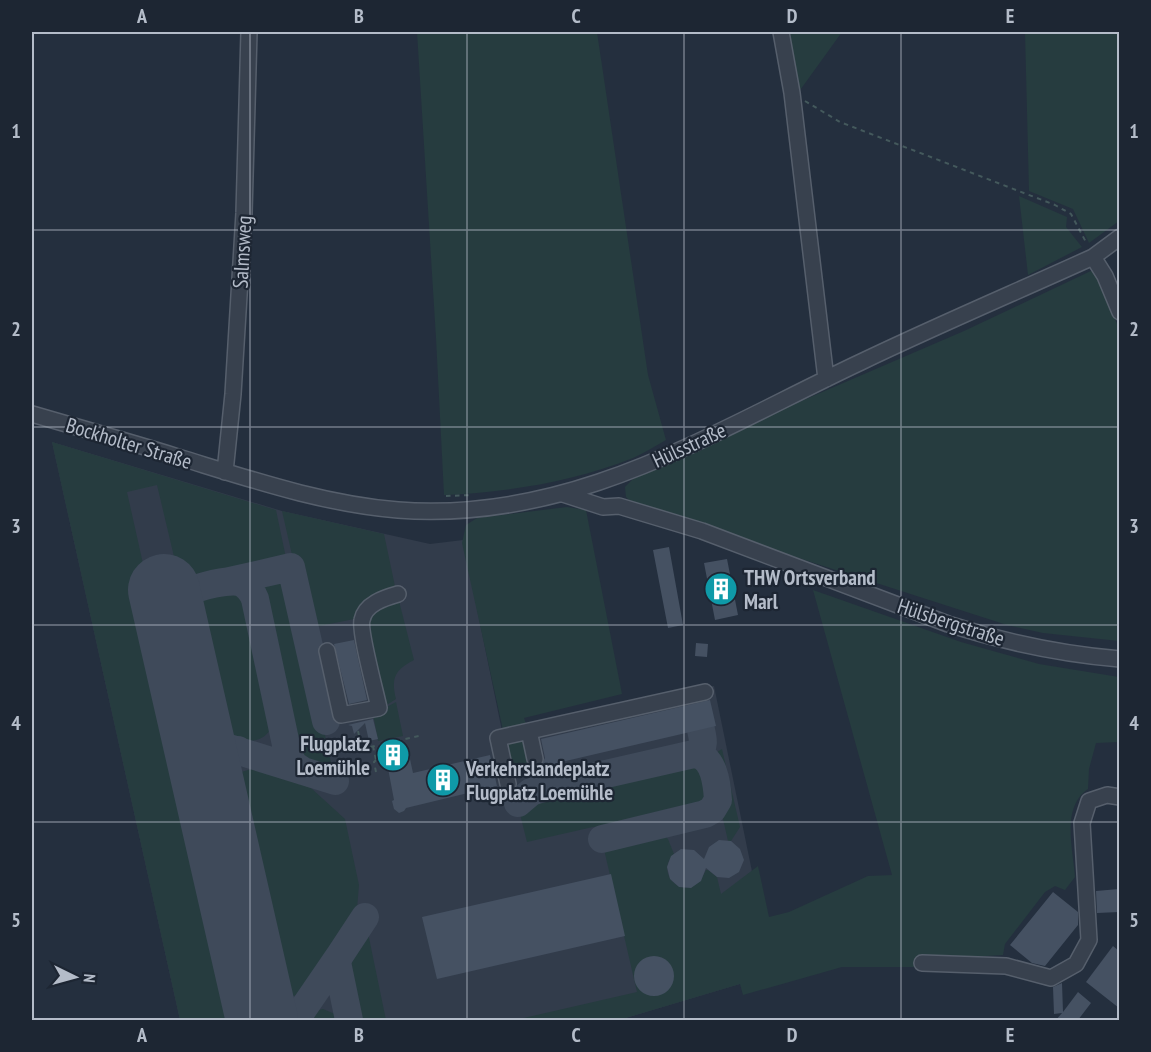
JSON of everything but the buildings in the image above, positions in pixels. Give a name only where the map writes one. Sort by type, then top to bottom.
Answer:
[{"type":"street","name":"Salmsweg","points":[[225,472],[233,394],[244,213],[249,32]]},
{"type":"street","points":[[781,32],[792,93],[826,379]]},
{"type":"street","name":"Hülsstraße","points":[[225,472],[306,494],[399,510],[494,508],[563,494],[646,465],[860,362],[1094,256],[1119,237]]},
{"type":"street","points":[[1094,256],[1105,276],[1119,312]]},
{"type":"street","name":"Bockholter Straße","points":[[32,414],[225,472]]},
{"type":"street","points":[[608,480],[618,506]]},
{"type":"street","name":"Hülsbergstraße","points":[[563,494],[603,507],[618,506],[702,531],[984,636],[1056,652],[1119,659]]},
{"type":"street","points":[[327,651],[340,715],[379,708],[361,622],[368,609],[375,603],[398,594]]},
{"type":"street","points":[[508,784],[498,738],[705,692]]},
{"type":"street","points":[[529,731],[535,759]]},
{"type":"street","points":[[922,963],[1006,966],[1052,978],[1076,964],[1089,940],[1082,823],[1089,801],[1107,795],[1119,797]]},
{"type":"path","points":[[792,93],[840,122],[1055,205],[1071,214],[1094,256]]},
{"type":"path","points":[[446,496],[475,495]]},
{"type":"path","points":[[358,731],[362,749],[419,736]]},
{"type":"path","points":[[373,746],[376,772]]},
{"type":"path","points":[[376,760],[382,764],[386,762]]},
{"type":"shaded area","points":[[52,442],[282,511],[430,544],[463,540],[502,731],[714,686],[773,974],[619,1020],[180,1020]]},
{"type":"green space","points":[[417,32],[597,32],[648,375],[666,440],[633,458],[564,479],[516,488],[444,495]]},
{"type":"green space","points":[[787,32],[842,32],[798,93]]},
{"type":"green space","points":[[1025,32],[1119,32],[1119,221],[1089,243],[1073,209],[1029,191]]},
{"type":"green space","points":[[1019,196],[1067,217],[1066,227],[1082,247],[1028,275]]},
{"type":"green space","points":[[1095,269],[1119,329],[1119,641],[1043,633],[1007,625],[634,505],[626,497],[625,487],[633,479],[727,433],[964,331]]},
{"type":"green space","points":[[52,442],[276,510],[285,562],[181,586],[157,485],[127,492],[245,1020],[180,1020]]},
{"type":"green space","points":[[567,507],[586,510],[622,694],[524,718],[527,727],[503,730],[462,543],[466,525],[477,518]]},
{"type":"green space","points":[[282,511],[384,534],[396,591],[359,618],[310,628]]},
{"type":"green space","points":[[289,576],[291,580],[332,767],[304,758],[293,745],[258,587],[262,580]]},
{"type":"green space","points":[[225,589],[242,593],[251,608],[274,712],[272,726],[266,735],[256,740],[234,739],[215,727],[210,719],[188,621],[188,612],[198,596]]},
{"type":"green space","points":[[813,590],[961,642],[1039,664],[1119,677],[1119,742],[1096,743],[1089,769],[1088,789],[1074,806],[1071,817],[1075,877],[1065,890],[1055,886],[1045,892],[1005,944],[1003,955],[920,960],[919,967],[842,967],[743,995],[740,984],[619,1020],[515,1020],[637,992],[603,845],[661,832],[668,839],[674,854],[668,862],[667,871],[670,878],[683,887],[691,886],[699,881],[708,870],[717,877],[721,894],[758,866],[769,917],[789,912],[868,876],[892,875]]},
{"type":"green space","points":[[398,597],[414,660],[398,671],[394,681],[396,699],[382,708],[366,618]]},
{"type":"green space","points":[[396,702],[403,736],[378,741],[373,714]]},
{"type":"green space","points":[[526,735],[533,763],[510,768],[504,740]]},
{"type":"green space","points":[[722,749],[740,827],[731,841],[728,841],[721,810],[725,797],[716,766],[717,752]]},
{"type":"green space","points":[[693,764],[704,769],[711,793],[709,803],[703,808],[601,833],[598,828],[593,827],[527,842],[520,814],[537,800]]},
{"type":"green space","points":[[254,769],[311,788],[345,819],[359,885],[357,909],[349,930],[311,986],[302,994],[289,997],[278,994],[270,988],[227,794],[235,776],[243,771]]},
{"type":"green space","points":[[364,930],[368,933],[386,1020],[355,1020],[343,963]]},
{"type":"green space","points":[[323,1009],[335,1014],[341,1020],[303,1020],[310,1012]]},
{"type":"taxiway","points":[[230,581],[291,567],[326,721]]},
{"type":"taxiway","points":[[173,628],[174,603],[187,592],[233,581],[242,583],[249,589],[255,599],[288,754],[294,765],[303,771]]},
{"type":"taxiway","points":[[195,724],[201,735],[210,742],[335,781]]},
{"type":"taxiway","points":[[518,803],[531,792],[540,789],[698,753],[703,745],[701,730]]},
{"type":"taxiway","points":[[209,787],[209,772],[213,761],[223,753],[238,750]]},
{"type":"taxiway","points":[[602,839],[705,814],[712,810],[718,800],[713,772],[706,760],[695,754]]},
{"type":"taxiway","points":[[349,1020],[337,962],[365,917]]},
{"type":"taxiway","points":[[286,1020],[301,1012],[340,955]]},
{"type":"taxiway","points":[[258,999],[264,1013],[277,1020]]},
{"type":"runway","points":[[164,590],[262,1020]]},
{"type":"place","name":"THW Ortsverband Marl","points":[[721,589]]},
{"type":"place","name":"Flugplatz Loemühle","points":[[393,755]]},
{"type":"place","name":"Verkehrslandeplatz Flugplatz Loemühle","points":[[443,780]]}]
